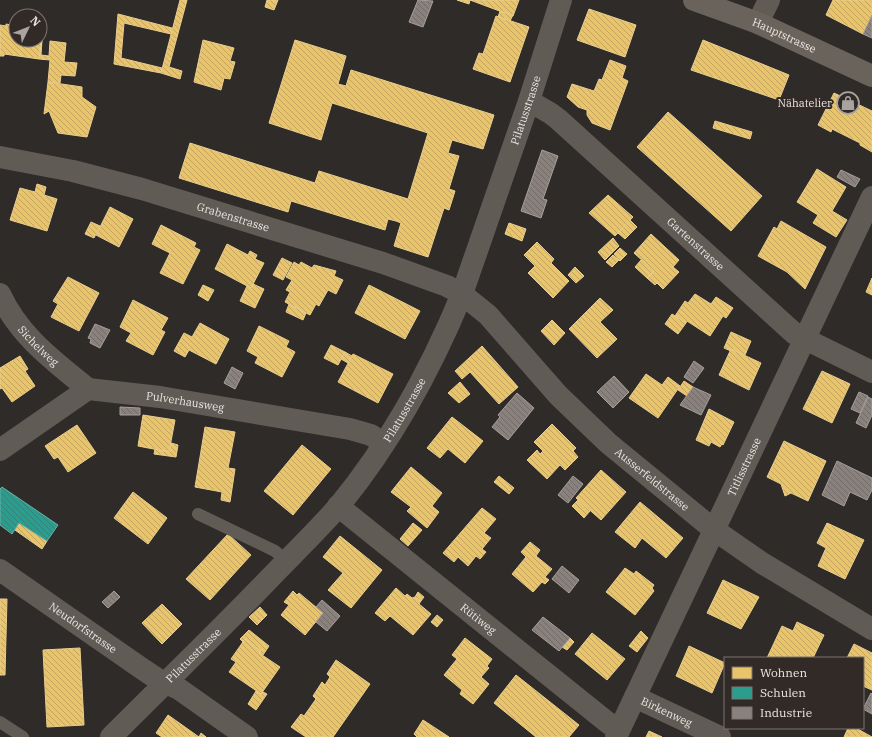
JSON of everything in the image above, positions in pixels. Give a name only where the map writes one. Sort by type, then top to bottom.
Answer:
[{"type":"main road","name":"Hauptstrasse","points":[[694,0],[758,22],[872,76]]},
{"type":"street","name":"Pilatusstrasse","points":[[111,737],[167,683],[338,506],[384,444],[403,413],[450,322],[462,294],[529,101],[561,0]]},
{"type":"street","points":[[758,22],[769,0]]},
{"type":"street","name":"Gartenstrasse","points":[[529,101],[558,119],[795,334],[804,340],[872,372]]},
{"type":"street","name":"Grabenstrasse","points":[[0,157],[73,171],[142,189],[383,263],[447,286],[462,294]]},
{"type":"street","name":"Titlisstrasse","points":[[618,734],[713,530],[872,198]]},
{"type":"street","name":"Sichelweg","points":[[0,294],[18,326],[36,346],[88,389]]},
{"type":"street","name":"Ausserfeldstrasse","points":[[462,294],[488,315],[558,395],[608,443],[713,530],[762,563],[872,629]]},
{"type":"street","points":[[0,450],[88,389]]},
{"type":"street","name":"Pulverhausweg","points":[[88,389],[160,397],[350,429],[371,436],[384,444]]},
{"type":"street","name":"Rütiweg","points":[[338,506],[601,717],[618,734]]},
{"type":"street","name":"Neudorfstrasse","points":[[0,570],[140,668],[159,680],[179,689],[247,737]]},
{"type":"street","name":"Birkenweg","points":[[635,697],[720,737]]},
{"type":"lane","points":[[198,514],[275,551],[286,561]]},
{"type":"lane","points":[[0,722],[24,737]]},
{"type":"building: Wohnen","points":[[180,0],[187,0],[169,67],[182,71],[180,79],[161,73]]},
{"type":"building: Wohnen","points":[[267,0],[278,0],[274,10],[265,7]]},
{"type":"building: Wohnen","points":[[457,0],[470,0],[469,4]]},
{"type":"building: Wohnen","points":[[470,0],[519,0],[513,16]]},
{"type":"building: Wohnen","points":[[833,0],[872,0],[872,15],[863,34],[826,15]]},
{"type":"building: Wohnen","points":[[589,9],[636,25],[625,57],[577,40]]},
{"type":"building: Wohnen","points":[[500,11],[513,15],[510,21],[498,17]]},
{"type":"building: Wohnen","points":[[118,14],[172,28],[171,34],[124,23],[121,58],[162,68],[161,73],[114,64]]},
{"type":"building: Wohnen","points":[[496,16],[529,27],[510,82],[473,69],[479,53],[483,54]]},
{"type":"building: Wohnen","points":[[6,24],[8,24],[8,48],[41,48],[39,59],[4,54],[4,56],[0,56],[0,25],[6,26]]},
{"type":"building: Wohnen","points":[[203,40],[234,48],[230,61],[235,62],[230,79],[224,78],[221,90],[194,82]]},
{"type":"building: Wohnen","points":[[295,40],[346,56],[338,84],[346,86],[351,70],[494,115],[483,149],[452,140],[448,153],[459,156],[449,189],[455,191],[449,210],[444,208],[428,257],[394,246],[401,223],[396,221],[388,219],[385,230],[291,201],[288,212],[179,178],[190,143],[315,183],[319,171],[408,199],[428,133],[332,103],[321,140],[269,123]]},
{"type":"building: Wohnen","points":[[703,40],[789,75],[779,100],[691,70]]},
{"type":"building: Wohnen","points":[[50,41],[66,43],[64,62],[77,63],[75,76],[61,75],[60,83],[48,82],[50,60],[39,59],[41,48],[41,55],[49,56]]},
{"type":"building: Wohnen","points":[[610,60],[626,66],[622,78],[628,81],[610,130],[592,123],[587,115],[587,110],[578,107],[567,97],[572,84],[594,91],[599,79],[602,80]]},
{"type":"building: Wohnen","points":[[48,82],[82,87],[82,97],[96,107],[87,137],[58,133],[49,111],[44,114]]},
{"type":"building: Wohnen","points":[[834,93],[872,111],[872,152],[860,145],[860,143],[832,129],[831,132],[818,125]]},
{"type":"building: Wohnen","points":[[668,112],[762,196],[731,231],[637,147]]},
{"type":"building: Wohnen","points":[[715,121],[752,132],[750,139],[713,128]]},
{"type":"building: Wohnen","points":[[817,169],[846,187],[832,211],[847,220],[836,237],[813,223],[818,215],[797,202]]},
{"type":"building: Wohnen","points":[[37,184],[46,187],[44,195],[57,199],[47,231],[10,220],[20,188],[35,192]]},
{"type":"building: Wohnen","points":[[608,195],[633,217],[615,236],[589,213]]},
{"type":"building: Wohnen","points":[[110,207],[133,219],[119,247],[96,235]]},
{"type":"building: Wohnen","points":[[630,220],[637,227],[625,239],[618,233]]},
{"type":"building: Wohnen","points":[[781,221],[826,247],[805,289],[787,272],[758,256],[774,227],[777,229]]},
{"type":"building: Wohnen","points":[[91,222],[100,226],[94,238],[85,234]]},
{"type":"building: Wohnen","points":[[509,223],[526,229],[522,241],[505,234]]},
{"type":"building: Wohnen","points":[[161,225],[196,243],[194,247],[200,250],[183,284],[160,273],[170,253],[152,244]]},
{"type":"building: Wohnen","points":[[651,234],[679,260],[673,267],[679,272],[663,289],[657,283],[655,285],[647,278],[654,271],[634,253]]},
{"type":"building: Wohnen","points":[[613,238],[619,246],[605,260],[598,252]]},
{"type":"building: Wohnen","points":[[537,242],[554,259],[551,263],[569,281],[553,298],[528,273],[535,266],[524,255]]},
{"type":"building: Wohnen","points":[[227,244],[248,255],[250,251],[257,255],[255,259],[264,263],[251,288],[215,269]]},
{"type":"building: Wohnen","points":[[620,248],[627,254],[620,261],[614,254]]},
{"type":"building: Wohnen","points":[[613,255],[619,260],[612,267],[606,262]]},
{"type":"building: Wohnen","points":[[282,258],[292,263],[283,280],[273,275]]},
{"type":"building: Wohnen","points":[[641,260],[654,271],[647,278],[635,267]]},
{"type":"building: Wohnen","points":[[294,262],[299,265],[301,262],[312,268],[314,265],[336,271],[334,276],[343,280],[336,294],[328,290],[319,306],[316,304],[310,315],[285,302],[290,292],[286,290],[292,280],[286,277]]},
{"type":"building: Wohnen","points":[[575,267],[584,276],[576,283],[568,275]]},
{"type":"building: Wohnen","points":[[68,277],[99,293],[79,331],[51,317],[58,304],[53,301]]},
{"type":"building: Wohnen","points":[[872,278],[872,295],[866,292]]},
{"type":"building: Wohnen","points":[[253,284],[264,289],[255,308],[240,301],[247,286],[251,288]]},
{"type":"building: Wohnen","points":[[203,285],[214,290],[208,301],[198,295]]},
{"type":"building: Wohnen","points":[[369,285],[420,311],[405,339],[355,313]]},
{"type":"building: Wohnen","points":[[695,294],[711,304],[716,297],[733,308],[726,318],[723,316],[710,336],[687,321],[686,323],[675,316],[685,301],[688,303]]},
{"type":"building: Wohnen","points":[[600,298],[613,310],[600,322],[617,339],[597,358],[569,329]]},
{"type":"building: Wohnen","points":[[133,300],[168,318],[161,330],[165,332],[153,355],[126,341],[131,333],[120,327]]},
{"type":"building: Wohnen","points":[[289,304],[306,313],[303,320],[286,312]]},
{"type":"building: Wohnen","points":[[672,314],[686,323],[678,334],[665,324]]},
{"type":"building: Wohnen","points":[[552,320],[565,333],[554,345],[541,331]]},
{"type":"building: Wohnen","points":[[200,323],[229,339],[216,364],[189,350],[185,357],[174,351],[184,333],[192,337]]},
{"type":"building: Wohnen","points":[[259,326],[289,341],[286,347],[295,352],[282,377],[255,363],[258,357],[247,351]]},
{"type":"building: Wohnen","points":[[731,332],[751,341],[745,355],[731,349],[731,351],[724,348]]},
{"type":"building: Wohnen","points":[[331,345],[345,352],[338,365],[324,358]]},
{"type":"building: Wohnen","points":[[482,346],[518,387],[499,404],[470,372],[462,379],[455,371]]},
{"type":"building: Wohnen","points":[[731,349],[761,363],[749,390],[719,375]]},
{"type":"building: Wohnen","points":[[345,352],[352,356],[348,363],[341,359]]},
{"type":"building: Wohnen","points":[[353,354],[393,374],[378,403],[338,382]]},
{"type":"building: Wohnen","points":[[20,356],[28,369],[25,371],[35,386],[12,402],[2,388],[0,389],[0,368]]},
{"type":"building: Wohnen","points":[[822,371],[850,384],[832,423],[803,409]]},
{"type":"building: Wohnen","points":[[646,374],[662,385],[668,377],[680,386],[658,418],[629,398]]},
{"type":"building: Wohnen","points":[[684,381],[693,387],[687,396],[678,390]]},
{"type":"building: Wohnen","points":[[460,382],[470,394],[459,403],[448,393]]},
{"type":"building: Wohnen","points":[[709,409],[734,422],[723,445],[722,444],[720,447],[711,442],[709,446],[696,440]]},
{"type":"building: Wohnen","points":[[143,415],[175,420],[169,452],[138,446]]},
{"type":"building: Wohnen","points":[[452,417],[483,441],[465,463],[448,449],[440,458],[427,448]]},
{"type":"building: Wohnen","points":[[552,424],[576,448],[573,451],[578,457],[565,470],[560,465],[547,479],[527,460],[537,450],[540,454],[543,451],[534,442]]},
{"type":"building: Wohnen","points":[[77,425],[96,453],[68,472],[58,457],[54,459],[45,446]]},
{"type":"building: Wohnen","points":[[205,427],[235,432],[228,468],[235,469],[230,502],[221,500],[222,492],[195,487]]},
{"type":"building: Wohnen","points":[[784,441],[826,461],[808,501],[791,493],[785,496],[781,484],[767,477]]},
{"type":"building: Wohnen","points":[[171,443],[178,445],[176,457],[154,454],[155,449],[169,452]]},
{"type":"building: Wohnen","points":[[302,445],[331,469],[293,515],[264,491]]},
{"type":"building: Wohnen","points":[[411,467],[442,493],[432,506],[439,512],[427,528],[407,511],[411,507],[391,492]]},
{"type":"building: Wohnen","points":[[601,470],[626,492],[601,520],[576,498]]},
{"type":"building: Wohnen","points":[[499,476],[514,488],[509,494],[494,482]]},
{"type":"building: Wohnen","points":[[133,492],[167,518],[148,544],[114,518]]},
{"type":"building: Wohnen","points":[[578,500],[590,511],[584,518],[572,506]]},
{"type":"building: Wohnen","points":[[640,502],[683,538],[666,558],[642,538],[635,548],[615,532]]},
{"type":"building: Wohnen","points":[[482,508],[496,519],[484,533],[491,538],[482,549],[486,552],[480,559],[476,556],[468,566],[458,557],[454,562],[443,553]]},
{"type":"building: Wohnen","points":[[19,523],[47,541],[42,549],[15,530]]},
{"type":"building: Wohnen","points":[[413,523],[422,530],[408,546],[400,539]]},
{"type":"building: Wohnen","points":[[827,523],[864,540],[845,579],[818,566],[826,548],[817,543]]},
{"type":"building: Wohnen","points":[[228,534],[251,555],[210,600],[186,579]]},
{"type":"building: Wohnen","points":[[340,536],[382,570],[351,608],[328,590],[343,573],[323,557]]},
{"type":"building: Wohnen","points":[[530,542],[540,550],[536,556],[552,569],[545,577],[549,580],[545,584],[542,582],[533,592],[512,574],[526,557],[521,552]]},
{"type":"building: Wohnen","points":[[625,568],[634,574],[636,571],[654,585],[652,588],[654,591],[635,615],[606,592]]},
{"type":"building: Wohnen","points":[[723,580],[759,597],[741,629],[707,613]]},
{"type":"building: Wohnen","points":[[396,588],[405,596],[407,594],[412,598],[415,597],[421,601],[419,604],[431,614],[413,635],[390,616],[385,621],[375,613]]},
{"type":"building: Wohnen","points":[[293,591],[297,595],[299,593],[323,613],[305,635],[281,615],[289,605],[284,602]]},
{"type":"building: Wohnen","points":[[418,592],[424,597],[421,601],[415,597]]},
{"type":"building: Wohnen","points":[[0,599],[7,599],[5,675],[0,675]]},
{"type":"building: Wohnen","points":[[162,604],[182,624],[162,644],[142,623]]},
{"type":"building: Wohnen","points":[[260,607],[267,615],[257,625],[249,617]]},
{"type":"building: Wohnen","points":[[437,615],[443,620],[437,627],[431,622]]},
{"type":"building: Wohnen","points":[[797,622],[824,635],[813,657],[767,657],[782,626],[793,631]]},
{"type":"building: Wohnen","points":[[249,630],[269,646],[263,655],[259,653],[261,651],[245,639],[243,642],[240,639]]},
{"type":"building: Wohnen","points":[[641,631],[648,638],[637,652],[629,646]]},
{"type":"building: Wohnen","points":[[592,633],[625,659],[607,680],[575,654]]},
{"type":"building: Wohnen","points":[[465,638],[492,659],[487,666],[489,668],[481,677],[489,684],[473,704],[460,694],[462,690],[444,675],[457,659],[452,655]]},
{"type":"building: Wohnen","points":[[570,638],[574,642],[567,650],[562,647]]},
{"type":"building: Wohnen","points":[[245,639],[261,651],[259,653],[280,667],[261,694],[229,672],[236,662],[231,659]]},
{"type":"building: Wohnen","points":[[854,644],[872,653],[872,690],[864,686],[864,657],[848,657]]},
{"type":"building: Wohnen","points":[[689,646],[724,663],[712,693],[676,676]]},
{"type":"building: Wohnen","points":[[80,648],[84,725],[47,727],[43,650]]},
{"type":"building: Wohnen","points":[[336,660],[370,684],[333,737],[306,737],[291,727],[301,714],[304,716],[316,699],[313,696],[322,682],[325,685],[330,677],[327,674]]},
{"type":"building: Wohnen","points":[[516,675],[579,725],[569,737],[536,737],[494,703]]},
{"type":"building: Wohnen","points":[[256,691],[261,694],[263,692],[267,694],[256,710],[248,704]]},
{"type":"building: Wohnen","points":[[168,715],[199,737],[162,737],[156,733]]},
{"type":"building: Wohnen","points":[[423,720],[449,737],[417,737],[414,734]]},
{"type":"building: Wohnen","points":[[848,729],[858,729],[872,737],[844,737]]},
{"type":"building: Wohnen","points":[[649,731],[662,737],[646,737]]},
{"type":"building: Wohnen","points":[[201,733],[206,737],[199,737]]},
{"type":"building: Schulen","points":[[2,487],[58,525],[47,541],[19,523],[12,534],[0,525],[0,489]]},
{"type":"building: Industrie","points":[[418,0],[433,1],[423,27],[409,22]]},
{"type":"building: Industrie","points":[[872,15],[872,38],[863,34]]},
{"type":"building: Industrie","points":[[542,150],[558,156],[543,199],[547,200],[541,218],[521,211]]},
{"type":"building: Industrie","points":[[841,170],[860,179],[855,187],[837,177]]},
{"type":"building: Industrie","points":[[95,324],[110,330],[100,348],[90,343],[91,339],[88,338]]},
{"type":"building: Industrie","points":[[694,361],[704,368],[693,383],[684,377]]},
{"type":"building: Industrie","points":[[232,367],[243,373],[235,389],[224,383]]},
{"type":"building: Industrie","points":[[614,376],[629,392],[613,408],[597,392]]},
{"type":"building: Industrie","points":[[693,387],[711,395],[701,415],[680,405]]},
{"type":"building: Industrie","points":[[859,392],[868,396],[860,413],[851,409]]},
{"type":"building: Industrie","points":[[517,393],[534,408],[508,440],[492,427],[500,417],[498,415]]},
{"type":"building: Industrie","points":[[868,397],[872,399],[872,415],[866,428],[856,423]]},
{"type":"building: Industrie","points":[[120,407],[140,408],[140,415],[120,415]]},
{"type":"building: Industrie","points":[[837,461],[872,478],[872,490],[867,500],[850,492],[844,506],[822,495]]},
{"type":"building: Industrie","points":[[573,476],[583,484],[568,503],[558,495]]},
{"type":"building: Industrie","points":[[562,566],[579,580],[569,593],[552,579]]},
{"type":"building: Industrie","points":[[114,591],[120,597],[108,608],[102,602]]},
{"type":"building: Industrie","points":[[322,600],[340,616],[327,631],[316,622],[323,613],[316,607]]},
{"type":"building: Industrie","points":[[543,617],[570,638],[559,651],[532,630]]},
{"type":"building: Industrie","points":[[871,693],[872,714],[864,710]]},
{"type":"place","name":"Nähatelier","points":[[848,103]]}]
